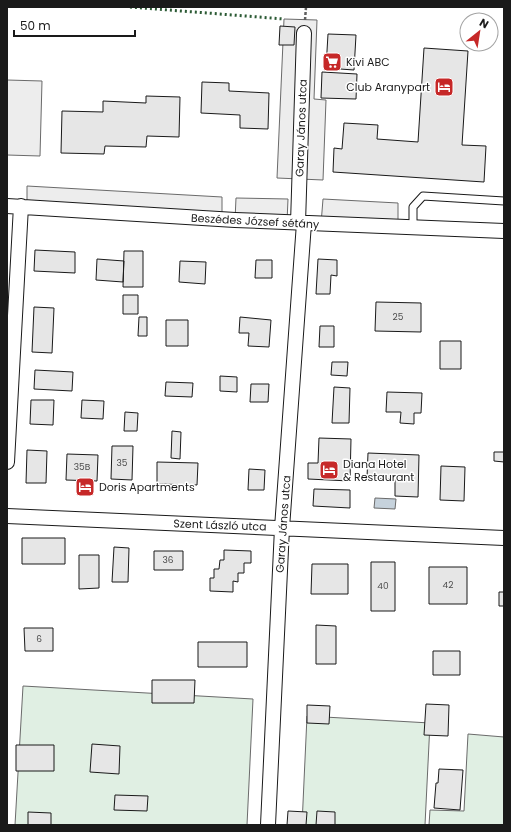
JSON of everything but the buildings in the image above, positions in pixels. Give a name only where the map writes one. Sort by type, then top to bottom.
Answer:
[{"type":"street","name":"Garay János utca","points":[[268,825],[282,528],[301,223],[304,33]]},
{"type":"street","name":"Beszédes József sétány","points":[[14,206],[229,220],[504,231]]},
{"type":"street","points":[[7,462],[14,206]]},
{"type":"street","name":"Szent László utca","points":[[7,516],[504,538]]},
{"type":"lane","points":[[413,228],[413,207],[424,196],[504,201]]},
{"type":"green space","points":[[23,686],[253,699],[247,825],[15,825]]},
{"type":"green space","points":[[307,716],[430,723],[425,825],[302,825]]},
{"type":"green space","points":[[468,734],[504,737],[504,825],[429,825],[430,810],[464,811]]},
{"type":"shaded area","points":[[284,19],[317,20],[314,99],[326,100],[323,180],[277,178]]},
{"type":"shaded area","points":[[7,80],[42,81],[40,156],[7,155]]},
{"type":"shaded area","points":[[27,186],[222,197],[222,220],[27,207]]},
{"type":"shaded area","points":[[236,198],[288,199],[287,222],[235,220]]},
{"type":"shaded area","points":[[323,199],[398,203],[398,227],[321,224]]},
{"type":"shaded area","points":[[375,498],[396,499],[395,509],[374,508]]},
{"type":"hedge","points":[[130,7],[284,19]]},
{"type":"place","name":"Kivi ABC","points":[[332,62]]},
{"type":"place","name":"Club Aranypart","points":[[444,87]]},
{"type":"place","name":"Diana Hotel & Restaurant","points":[[329,470]]},
{"type":"place","name":"Doris Apartments","points":[[85,487]]}]
